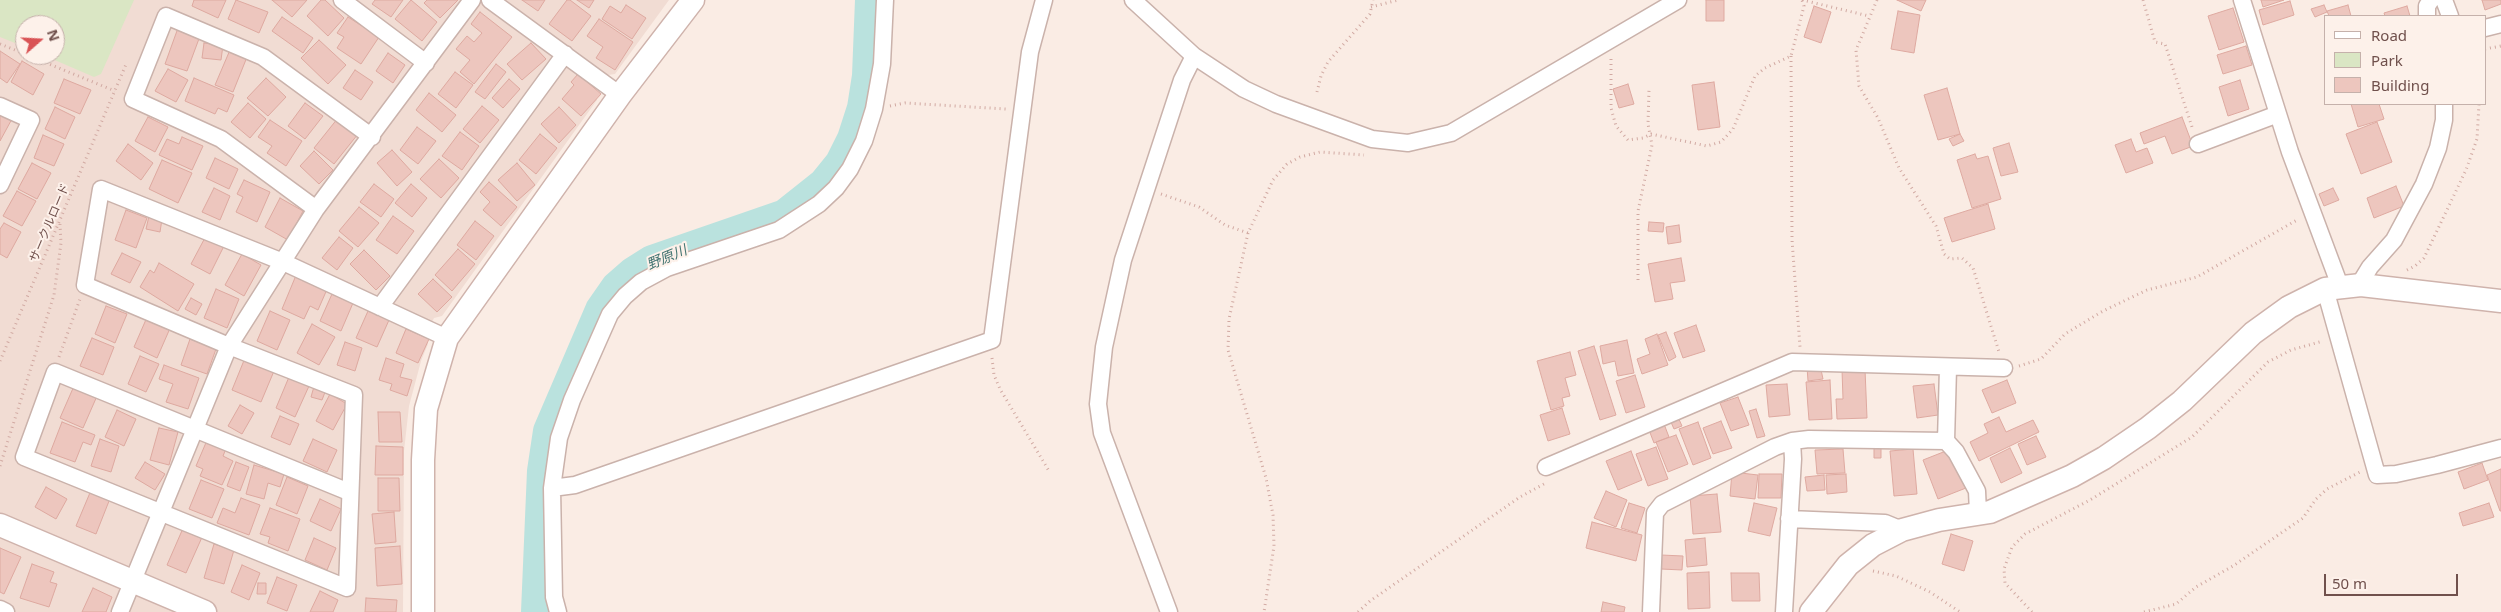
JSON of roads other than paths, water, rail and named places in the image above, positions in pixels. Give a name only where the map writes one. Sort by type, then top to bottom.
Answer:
[{"type":"street","points":[[342,0],[426,63]]},
{"type":"street","points":[[120,612],[229,346],[316,209],[372,137],[472,0]]},
{"type":"street","points":[[490,0],[620,95]]},
{"type":"street","points":[[423,612],[423,460],[426,410],[447,338],[620,95],[693,0]]},
{"type":"street","points":[[558,612],[554,597],[552,488],[559,438],[572,400],[610,314],[625,296],[642,282],[667,268],[779,230],[819,204],[850,169],[864,141],[874,109],[882,64],[885,0]]},
{"type":"street","points":[[552,488],[575,485],[992,340],[1021,110],[1030,52],[1044,0]]},
{"type":"street","points":[[1133,0],[1194,56],[1244,89],[1276,104],[1372,139],[1408,143],[1451,133],[1678,0]]},
{"type":"street","points":[[2242,0],[2278,114],[2341,287],[2339,338],[2377,475],[2396,474],[2501,448]]},
{"type":"street","points":[[2427,15],[2427,6],[2431,0]]},
{"type":"street","points":[[2444,0],[2450,15]]},
{"type":"street","points":[[316,209],[221,139],[133,100],[166,16],[263,57],[372,137]]},
{"type":"street","points":[[2486,28],[2501,24]]},
{"type":"street","points":[[380,307],[565,54]]},
{"type":"street","points":[[1169,612],[1102,433],[1098,404],[1104,347],[1122,260],[1147,190],[1182,80],[1194,56]]},
{"type":"street","points":[[1811,612],[1848,566],[1872,545],[1902,530],[1939,520],[1990,512],[2072,476],[2104,458],[2148,428],[2182,401],[2253,333],[2289,307],[2341,287],[2370,267],[2394,240],[2424,184],[2438,148],[2444,120],[2444,105]]},
{"type":"street","points":[[0,106],[31,120],[0,185]]},
{"type":"street","points":[[2198,144],[2278,114]]},
{"type":"street","points":[[349,492],[55,372],[24,457],[347,588],[354,395],[229,346],[85,285],[101,189],[284,262],[447,338]]},
{"type":"street","points":[[2341,287],[2501,301]]},
{"type":"street","points":[[1546,467],[1792,362],[1948,368],[2004,368]]},
{"type":"street","points":[[1948,368],[1946,441],[1956,452],[1977,490],[1978,513]]},
{"type":"street","points":[[1651,612],[1655,513],[1662,504],[1775,447],[1792,441],[1809,439],[1946,441]]},
{"type":"street","points":[[1784,612],[1792,441]]},
{"type":"street","points":[[1789,519],[1885,523],[1902,530]]},
{"type":"street","points":[[0,525],[205,612]]},
{"type":"street","points":[[0,610],[6,612]]},
{"type":"waterway","name":"野原川","points":[[537,612],[543,471],[549,431],[601,310],[617,287],[633,273],[652,261],[785,215],[824,184],[841,163],[853,139],[863,108],[868,76],[871,0]]}]
